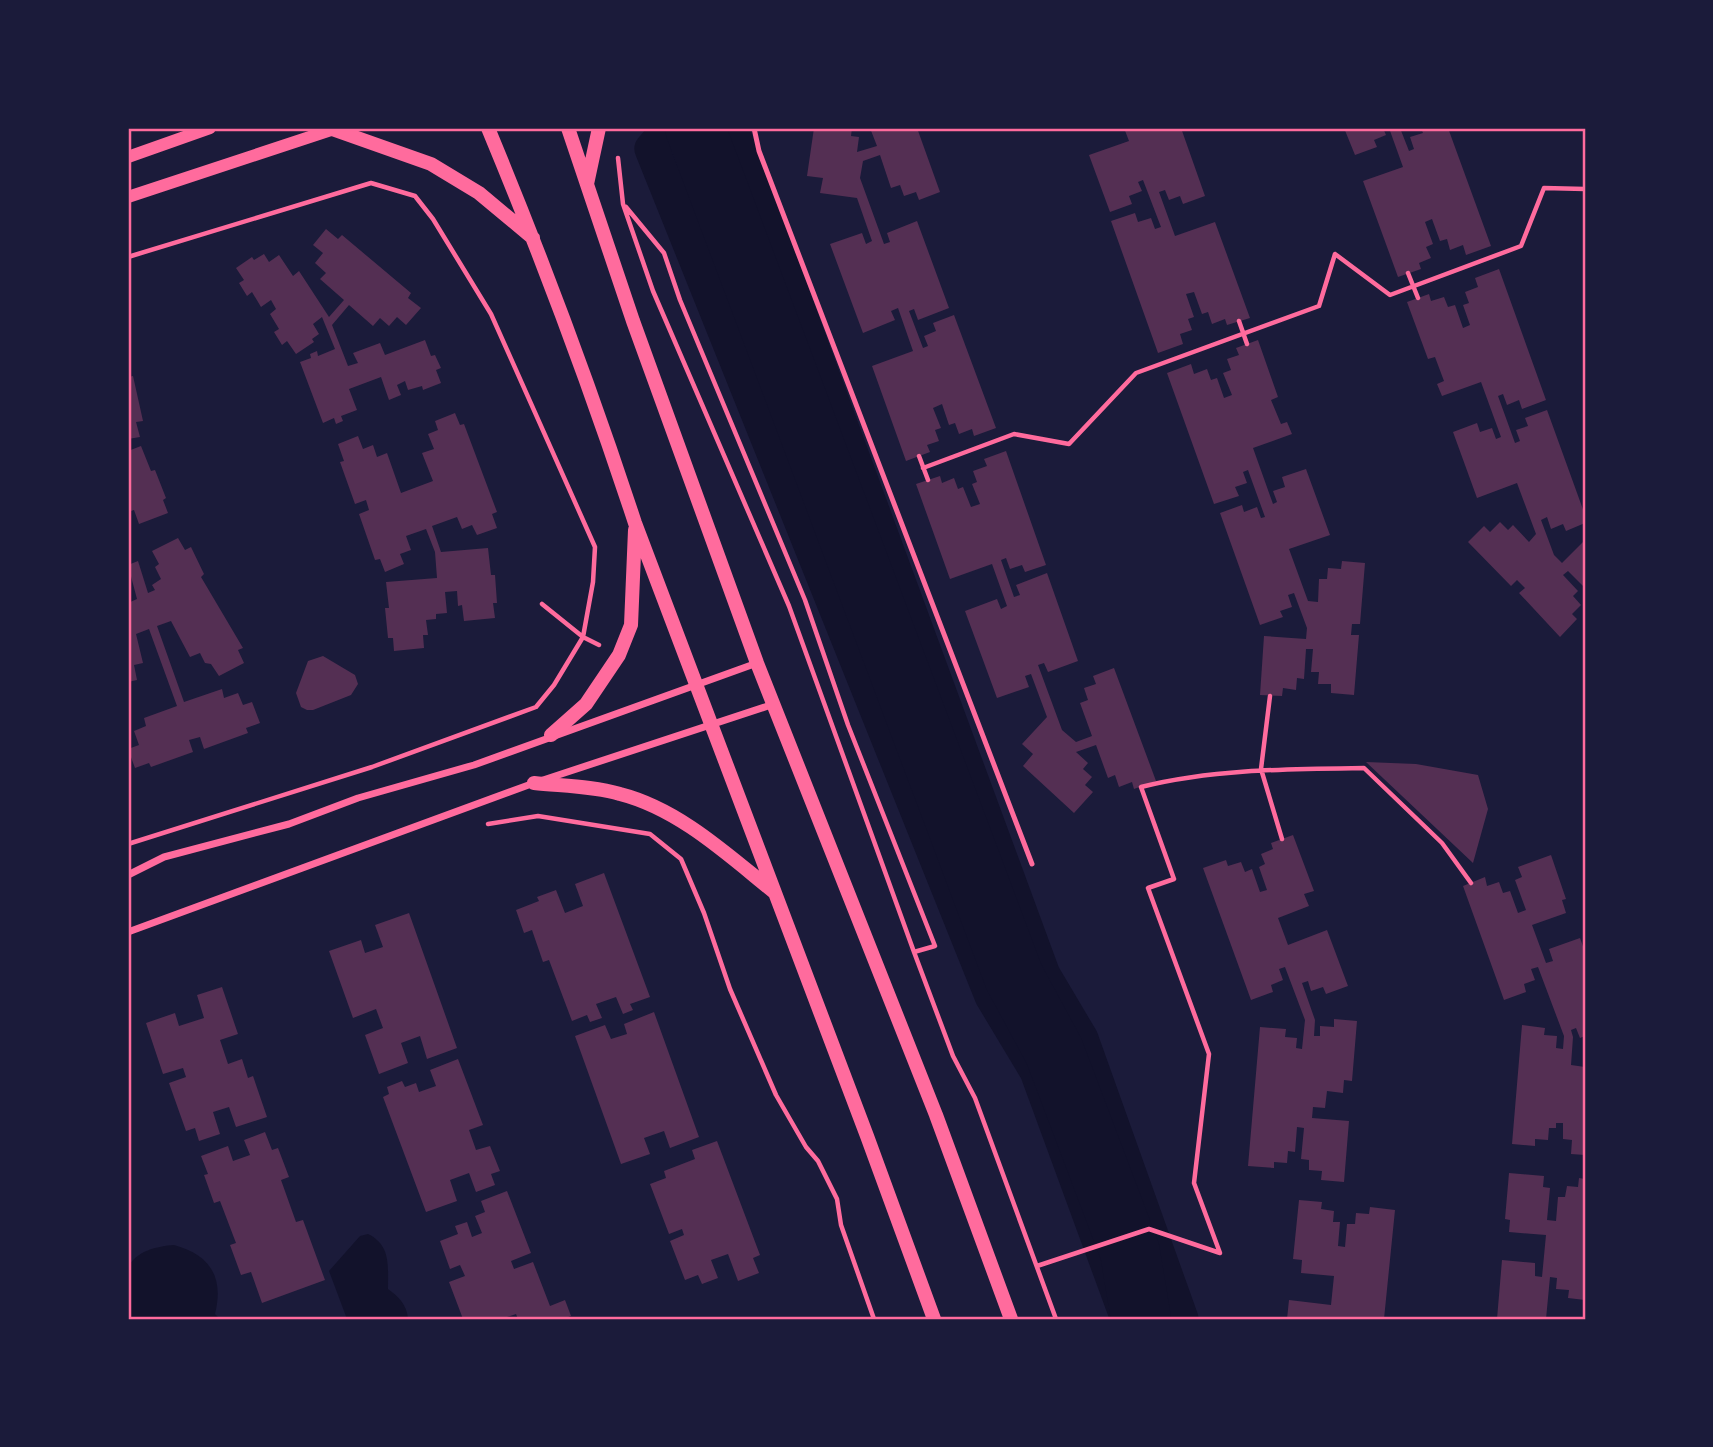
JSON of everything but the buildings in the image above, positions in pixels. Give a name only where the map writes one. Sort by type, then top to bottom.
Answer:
[{"type":"main road","points":[[488,128],[534,239],[607,438],[635,523],[934,1319]]},
{"type":"main road","points":[[568,128],[757,663],[936,1115],[1011,1319]]},
{"type":"main road","points":[[586,185],[599,128]]},
{"type":"main road","points":[[335,129],[430,164],[479,193],[534,239]]},
{"type":"main road","points":[[551,736],[586,704],[619,655],[631,625],[635,523]]},
{"type":"main road","points":[[534,783],[620,793],[663,810],[720,849],[776,894]]},
{"type":"street","points":[[128,157],[210,128]]},
{"type":"street","points":[[128,197],[335,129]]},
{"type":"street","points":[[128,875],[164,857],[289,824],[358,798],[474,765],[757,663]]},
{"type":"street","points":[[128,932],[534,783],[774,704]]},
{"type":"lane","points":[[754,128],[759,151],[1032,864]]},
{"type":"path","points":[[617,152],[623,204],[653,291],[789,606],[914,952],[953,1056],[975,1098],[1056,1319]]},
{"type":"path","points":[[128,257],[371,183],[415,196],[433,219],[491,314],[595,547],[593,582],[583,637],[554,685],[536,707],[372,767],[128,844]]},
{"type":"path","points":[[923,468],[1014,434],[1069,444],[1136,373],[1319,306],[1335,254],[1390,295],[1521,246],[1544,188],[1585,189]]},
{"type":"path","points":[[623,204],[664,253],[680,300],[805,600],[848,725],[935,946],[914,952]]},
{"type":"path","points":[[1408,273],[1415,285],[1418,299]]},
{"type":"path","points":[[1240,321],[1247,344]]},
{"type":"path","points":[[919,456],[928,480]]},
{"type":"path","points":[[542,604],[583,637],[619,655]]},
{"type":"path","points":[[1270,695],[1261,769],[1282,838]]},
{"type":"path","points":[[1037,1266],[1149,1229],[1220,1253],[1194,1183],[1209,1054],[1148,888],[1174,879],[1141,787],[1261,769],[1364,768],[1442,844],[1471,883]]},
{"type":"path","points":[[479,825],[538,816],[650,834],[681,859],[704,913],[730,989],[766,1073],[837,1199],[841,1225],[874,1319]]},
{"type":"shaded area","points":[[368,1234],[381,1244],[384,1250],[388,1264],[388,1289],[402,1302],[408,1319],[347,1319],[329,1271],[360,1236]]},
{"type":"shaded area","points":[[174,1245],[197,1255],[212,1270],[218,1289],[215,1314],[220,1319],[128,1319],[126,1280],[131,1263],[147,1251]]},
{"type":"waterway","points":[[670,128],[652,149],[992,996],[1037,1071],[1128,1319]]},
{"type":"waterway","points":[[695,128],[1014,977],[1054,1051],[1130,1252],[1141,1319]]},
{"type":"waterway","points":[[731,128],[1043,975],[1081,1039],[1181,1319]]}]
